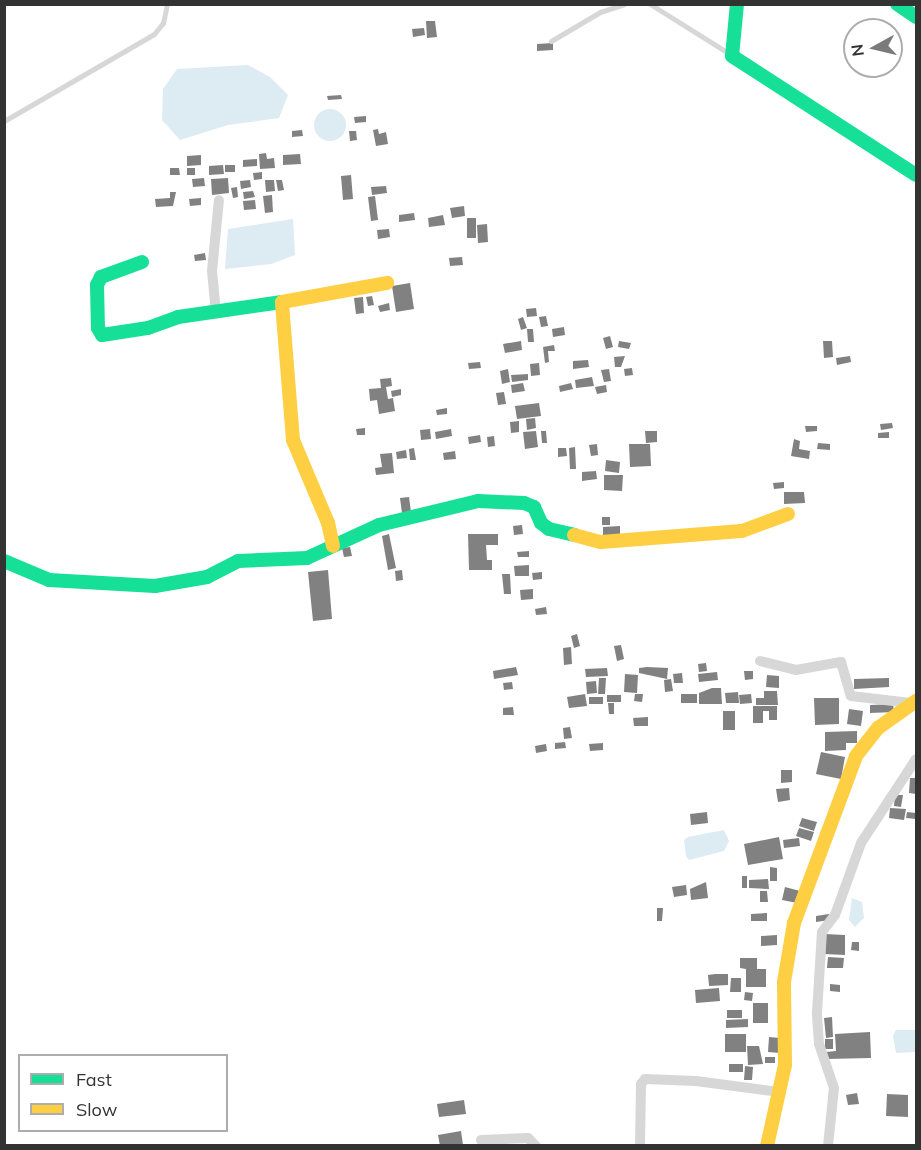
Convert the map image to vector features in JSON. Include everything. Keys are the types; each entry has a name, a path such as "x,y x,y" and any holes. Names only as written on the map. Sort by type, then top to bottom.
{"street":[{"path":"737,4 731,54 916,175"},
{"path":"897,4 915,16"},
{"path":"216,313 212,271 219,200"},
{"path":"142,262 101,277 97,285 98,328 102,335 387,283"},
{"path":"282,302 293,440 328,523 333,546"},
{"path":"4,561 49,580 155,586 207,577 238,561 307,558 379,525 493,500 524,503 534,507 541,524 549,529 601,542 734,532 788,514"},
{"path":"760,660 796,670 841,662 851,696 914,702"},
{"path":"767,1146 780,1092 787,1049 784,982 796,917 856,756 878,728 914,702"},
{"path":"828,1146 834,1088 819,1044 817,1013 822,932 835,915 861,843 916,759"},
{"path":"640,1146 641,1084 645,1079 696,1081 780,1092"},
{"path":"481,1140 520,1142 533,1139 536,1146"}],"lane":[{"path":"4,121 154,34 163,23 167,4"},
{"path":"551,41 600,12 624,4"},
{"path":"650,4 731,54"}],"shaded area":[{"path":"248,65 270,77 288,95 279,118 228,125 180,140 162,120 163,89 177,69"},
{"path":"330,109 342,113 346,125 342,137 330,141 318,137 314,125 318,113"},
{"path":"293,219 295,255 271,264 225,269 228,229"},
{"path":"724,830 729,841 724,851 689,860 686,856 684,840 688,837"},
{"path":"852,898 862,902 864,918 855,927 849,920"},
{"path":"896,1030 916,1030 916,1052 896,1053 893,1036"}],"building":[{"path":"426,21 435,21 437,37 427,38"},
{"path":"424,28 425,35 413,37 412,29"},
{"path":"553,43 553,50 537,51 537,44"},
{"path":"341,95 342,99 328,100 327,96"},
{"path":"366,116 366,122 355,123 354,117"},
{"path":"378,129 379,134 386,132 388,144 376,146 373,130"},
{"path":"302,130 303,136 292,137 292,131"},
{"path":"349,131 356,131 357,140 350,141"},
{"path":"266,153 267,159 274,158 275,168 260,169 259,154"},
{"path":"300,154 301,164 283,165 283,155"},
{"path":"201,155 201,165 187,166 187,156"},
{"path":"257,159 257,166 243,167 243,160"},
{"path":"223,165 224,174 209,175 209,166"},
{"path":"225,165 235,165 235,172 225,172"},
{"path":"170,168 179,168 180,175 170,175"},
{"path":"187,168 195,168 195,175 187,175"},
{"path":"262,172 262,179 254,180 253,173"},
{"path":"351,175 353,199 343,200 341,176"},
{"path":"204,178 205,186 193,187 192,179"},
{"path":"228,178 229,193 212,195 211,179"},
{"path":"250,180 251,187 241,189 240,181"},
{"path":"265,180 274,180 275,191 266,192"},
{"path":"276,180 282,180 284,190 278,191"},
{"path":"386,186 387,193 372,195 371,187"},
{"path":"237,187 238,197 233,198 231,188"},
{"path":"253,191 255,197 244,199 243,192"},
{"path":"170,192 176,192 173,206 156,207 155,199 170,198"},
{"path":"272,195 273,212 265,213 263,196"},
{"path":"375,196 378,220 371,221 368,197"},
{"path":"201,198 201,205 190,206 189,199"},
{"path":"255,200 256,209 244,210 243,201"},
{"path":"464,206 465,216 452,218 450,208"},
{"path":"414,213 415,220 399,222 399,215"},
{"path":"443,215 445,225 429,227 428,218"},
{"path":"467,218 476,218 476,238 467,238"},
{"path":"487,224 488,242 478,243 477,225"},
{"path":"389,229 390,237 378,239 377,230"},
{"path":"205,253 206,260 195,261 194,255"},
{"path":"462,257 463,265 450,266 449,258"},
{"path":"410,283 414,309 396,312 392,286"},
{"path":"372,296 374,305 368,306 366,297"},
{"path":"363,297 364,313 356,314 354,298"},
{"path":"389,303 390,310 380,312 378,306"},
{"path":"536,308 537,316 527,317 526,309"},
{"path":"546,316 548,326 541,327 539,317"},
{"path":"523,317 527,328 521,330 518,319"},
{"path":"564,327 565,335 553,337 552,329"},
{"path":"527,329 533,329 534,342 528,342"},
{"path":"610,336 613,347 606,349 603,338"},
{"path":"521,341 522,350 505,353 503,344"},
{"path":"619,341 631,343 629,349 618,347"},
{"path":"823,341 832,341 833,357 824,358"},
{"path":"554,345 555,351 548,351 549,362 545,363 543,347"},
{"path":"625,356 621,367 615,367 614,357"},
{"path":"850,356 851,362 837,365 836,358"},
{"path":"588,360 589,367 573,369 573,361"},
{"path":"480,362 481,368 469,369 468,363"},
{"path":"539,363 540,375 531,376 530,364"},
{"path":"632,368 633,375 625,376 624,369"},
{"path":"508,369 510,382 502,384 500,371"},
{"path":"609,369 611,381 604,382 601,370"},
{"path":"528,374 528,380 512,382 511,375"},
{"path":"592,377 594,386 576,388 575,380"},
{"path":"391,378 392,386 386,387 388,399 393,398 395,411 379,414 377,400 370,401 369,389 381,388 380,379"},
{"path":"523,383 525,391 512,393 511,385"},
{"path":"571,383 573,389 560,392 559,386"},
{"path":"606,385 607,392 597,394 595,387"},
{"path":"401,389 401,395 392,397 391,391"},
{"path":"504,392 506,404 498,405 496,393"},
{"path":"539,403 541,416 517,419 515,406"},
{"path":"447,408 447,414 437,415 436,410"},
{"path":"535,418 536,428 527,430 526,419"},
{"path":"519,421 519,432 511,433 510,422"},
{"path":"892,423 893,428 881,430 880,424"},
{"path":"805,426 817,426 817,431 806,432"},
{"path":"365,428 365,435 357,435 356,429"},
{"path":"430,429 431,439 421,440 420,430"},
{"path":"451,429 452,436 436,439 435,432"},
{"path":"536,431 538,447 525,449 523,432"},
{"path":"541,431 546,431 547,443 542,443"},
{"path":"645,431 657,431 657,442 646,443"},
{"path":"889,432 889,438 878,438 878,433"},
{"path":"480,435 481,442 469,444 468,437"},
{"path":"494,436 495,446 488,447 487,437"},
{"path":"794,439 800,441 799,449 810,451 809,459 791,456"},
{"path":"818,443 830,444 830,450 817,449"},
{"path":"597,444 598,455 591,456 589,445"},
{"path":"629,444 650,444 651,466 630,467"},
{"path":"575,447 576,469 570,469 569,448"},
{"path":"414,448 416,460 410,460 409,449"},
{"path":"558,448 566,448 567,456 558,457"},
{"path":"406,450 407,458 397,459 396,452"},
{"path":"455,451 456,459 444,460 443,453"},
{"path":"392,453 394,473 376,475 375,468 382,467 380,454"},
{"path":"606,460 620,462 619,473 605,471"},
{"path":"596,471 597,479 582,481 582,472"},
{"path":"604,475 623,475 622,491 604,490"},
{"path":"784,482 784,488 774,489 773,483"},
{"path":"784,492 804,492 805,503 784,504"},
{"path":"409,497 411,512 402,513 400,498"},
{"path":"602,517 610,517 610,525 602,525"},
{"path":"522,525 523,534 514,535 513,526"},
{"path":"620,526 620,539 603,540 603,527"},
{"path":"389,534 396,568 388,570 382,536"},
{"path":"468,534 498,534 498,545 486,545 487,560 492,560 492,570 469,570"},
{"path":"350,547 352,556 344,557 342,548"},
{"path":"529,551 529,557 518,557 517,552"},
{"path":"529,565 529,576 515,576 514,566"},
{"path":"328,570 332,619 313,621 308,572"},
{"path":"402,570 403,580 396,581 395,571"},
{"path":"542,572 542,579 533,580 532,573"},
{"path":"502,574 510,574 511,594 504,594"},
{"path":"533,589 533,599 521,600 520,590"},
{"path":"546,607 547,614 536,615 535,609"},
{"path":"577,634 580,646 574,648 571,636"},
{"path":"621,645 624,659 617,661 614,646"},
{"path":"571,647 572,664 564,665 563,648"},
{"path":"706,663 707,671 699,672 698,664"},
{"path":"516,667 518,675 494,679 493,671"},
{"path":"607,668 608,676 586,677 585,669"},
{"path":"639,668 668,668 667,679 639,673"},
{"path":"744,671 753,671 753,679 745,680"},
{"path":"717,672 718,680 699,682 698,674"},
{"path":"682,673 683,683 674,683 673,674"},
{"path":"625,674 638,675 637,693 624,692"},
{"path":"767,675 779,676 779,688 766,687"},
{"path":"599,678 606,678 605,694 598,694"},
{"path":"889,678 889,687 854,689 854,679"},
{"path":"671,679 673,691 665,692 664,680"},
{"path":"596,681 597,693 587,694 586,682"},
{"path":"512,682 513,689 504,690 503,683"},
{"path":"712,688 721,688 722,704 699,704 699,693"},
{"path":"764,691 777,691 778,705 756,705 756,698 764,698"},
{"path":"738,692 739,703 726,703 725,693"},
{"path":"585,694 587,706 569,708 567,697"},
{"path":"635,694 643,694 642,702 634,701"},
{"path":"681,694 697,694 697,703 681,703"},
{"path":"751,694 752,703 740,704 739,695"},
{"path":"607,695 621,695 621,702 607,702"},
{"path":"589,697 603,697 603,704 589,704"},
{"path":"814,698 839,698 839,724 815,725"},
{"path":"608,703 614,703 614,714 609,714"},
{"path":"893,704 894,712 870,713 870,705"},
{"path":"753,706 777,706 777,720 769,720 769,711 763,711 763,723 753,723"},
{"path":"513,707 514,715 503,715 503,708"},
{"path":"849,709 863,711 861,726 847,724"},
{"path":"723,711 735,711 735,730 723,730"},
{"path":"648,717 648,726 634,726 633,718"},
{"path":"570,727 572,738 564,739 563,728"},
{"path":"857,731 857,743 846,743 846,750 825,751 825,732"},
{"path":"565,742 566,748 555,749 555,743"},
{"path":"603,743 603,750 590,751 589,744"},
{"path":"546,744 547,751 536,753 535,746"},
{"path":"821,752 845,757 841,779 816,774"},
{"path":"781,770 792,770 792,782 781,783"},
{"path":"910,778 916,778 916,794 909,793"},
{"path":"789,788 790,800 778,802 776,789"},
{"path":"895,795 903,795 901,807 894,806"},
{"path":"890,808 906,809 904,820 889,818"},
{"path":"707,812 708,823 691,825 690,814"},
{"path":"907,812 916,813 916,819 906,818"},
{"path":"802,818 817,822 814,831 799,826"},
{"path":"799,828 814,832 811,841 796,836"},
{"path":"779,837 783,859 748,865 744,844"},
{"path":"799,838 800,846 784,848 783,840"},
{"path":"770,867 777,868 777,881 770,881"},
{"path":"742,876 747,876 747,888 742,888"},
{"path":"768,879 769,889 749,888 749,880"},
{"path":"706,882 708,898 691,900 690,889"},
{"path":"686,885 687,895 674,897 672,887"},
{"path":"785,887 800,891 797,903 782,900"},
{"path":"760,891 767,891 768,902 760,902"},
{"path":"657,908 663,908 662,921 657,921"},
{"path":"767,913 767,921 751,921 751,914"},
{"path":"829,914 830,920 816,922 816,916"},
{"path":"825,934 845,935 845,955 824,954"},
{"path":"777,935 777,945 761,946 761,936"},
{"path":"852,942 859,942 859,951 851,950"},
{"path":"828,957 844,958 843,968 827,968"},
{"path":"740,958 757,958 757,969 766,969 766,987 746,987 746,969 740,968"},
{"path":"728,974 728,985 709,986 708,975"},
{"path":"731,978 741,978 741,992 730,992"},
{"path":"830,984 840,985 840,992 830,991"},
{"path":"719,988 720,1001 696,1003 695,990"},
{"path":"745,992 753,993 752,1001 744,1000"},
{"path":"753,1003 768,1003 768,1023 753,1023"},
{"path":"727,1010 742,1010 742,1018 727,1018"},
{"path":"832,1017 833,1037 826,1038 824,1018"},
{"path":"748,1019 748,1027 726,1028 726,1020"},
{"path":"870,1032 871,1058 826,1059 826,1052 836,1051 835,1034"},
{"path":"725,1034 746,1034 746,1052 725,1052"},
{"path":"769,1037 780,1038 780,1053 768,1052"},
{"path":"825,1039 833,1039 833,1049 825,1049"},
{"path":"747,1046 759,1046 763,1064 748,1065"},
{"path":"765,1057 775,1057 775,1063 765,1063"},
{"path":"729,1064 743,1064 743,1072 729,1072"},
{"path":"745,1066 753,1067 752,1080 744,1080"},
{"path":"857,1093 859,1104 848,1105 846,1095"},
{"path":"887,1094 908,1095 908,1117 886,1116"},
{"path":"464,1100 466,1114 439,1117 437,1104"},
{"path":"461,1131 463,1145 440,1146 438,1135"}],"traffic: fast":[{"path":"737,4 732,56 916,175"},
{"path":"897,4 916,17"},
{"path":"142,262 101,277 97,285 98,328 102,335 148,328 178,317 282,302"},
{"path":"4,561 49,580 155,586 207,577 238,561 307,558 379,525 478,501 524,503 534,507 541,523 549,529 574,535"}],"traffic: slow":[{"path":"333,546 328,523 293,440 282,302 387,283"},
{"path":"574,535 601,542 742,531 788,514"},
{"path":"767,1146 785,1065 784,982 794,923 856,756 878,728 916,701"}]}
